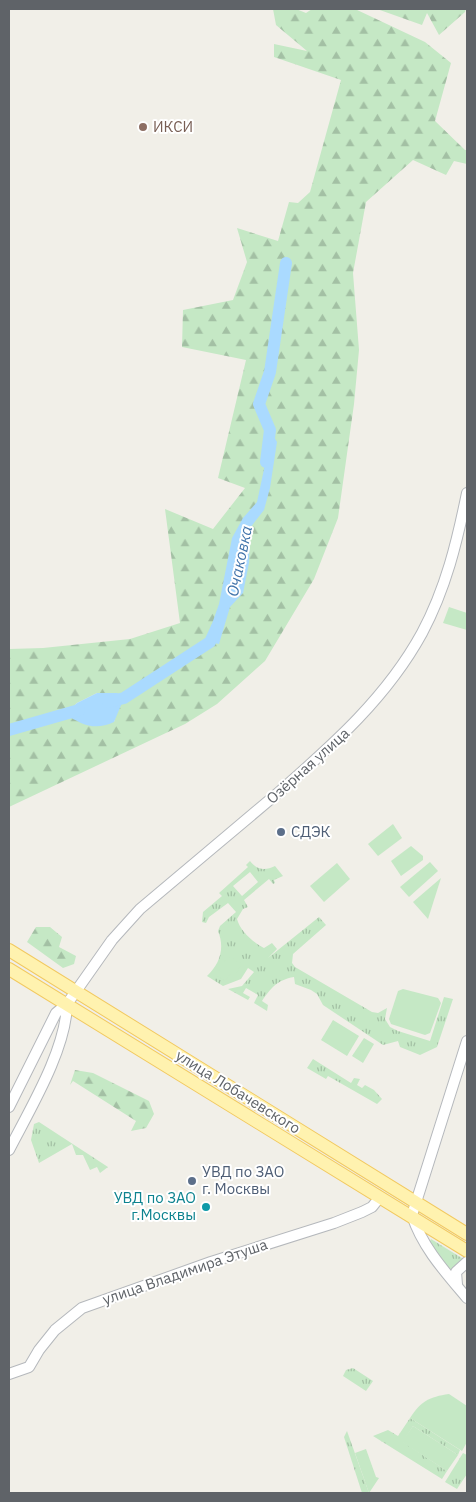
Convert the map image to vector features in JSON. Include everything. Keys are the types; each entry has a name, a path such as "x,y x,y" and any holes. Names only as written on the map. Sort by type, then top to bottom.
{"main road":[{"name":"улица Лобачевского","path":"9,950 76,990 414,1209 467,1251"},
{"name":"улица Лобачевского","path":"9,969 380,1197 414,1209 467,1234"}],"street":[{"name":"Озёрная улица","path":"9,1107 56,1013 67,1004 132,917 334,743 382,693 416,644 440,595 454,556 467,494"},
{"path":"9,1150 43,1084 66,1020 67,1004"},
{"path":"467,1041 414,1209 417,1231 467,1298"},
{"name":"улица Владимира Этуша","path":"9,1374 29,1367 39,1350 56,1330 82,1308 210,1262 334,1223 372,1207 380,1197"},
{"path":"457,1286 456,1272 467,1262"}],"green space":[{"path":"273,9 296,9 306,13 312,9 355,9 425,42 451,63 435,121 467,150 467,164 454,161 446,175 413,160 366,202 353,273 359,350 354,404 338,518 314,579 265,661 217,704 185,724 9,807 9,649 43,648 130,639 180,623 165,509 213,529 245,488 218,478 246,360 182,347 183,310 233,300 247,262 237,228 278,241 289,202 298,203 310,192 341,80 274,57 274,44 307,51 276,25","holes":["97,693 118,708 114,722 65,714 77,703"]},
{"path":"377,9 466,9 439,35 427,13 422,25"},
{"path":"449,607 467,613 467,630 443,623"},
{"path":"393,824 402,838 378,856 368,844"},
{"path":"411,846 423,856 423,860 401,876 391,861"},
{"path":"250,861 261,869 275,866 283,876 274,880 275,883 273,884 269,879 244,900 248,907 243,909 237,919 244,932 256,943 264,948 272,943 277,949 268,958 319,917 326,925 293,954 292,963 295,967 372,1012 378,1013 387,1008 385,1019 390,1027 430,1041 444,997 453,999 437,1047 420,1055 400,1047 398,1041 383,1045 323,1005 317,994 295,984 294,977 279,982 268,992 262,1001 268,1005 267,1011 254,1003 258,995 246,988 243,993 250,997 248,1000 228,989 242,986 254,972 248,968 241,979 223,986 207,976 215,966 220,955 221,944 218,931 220,926 236,912 228,903 209,917 206,923 202,922 203,912 222,896 219,893 248,867 246,865","holes":["250,872 258,882 242,896 233,886"]},
{"path":"430,862 438,871 409,897 400,887"},
{"path":"337,863 350,879 324,902 310,886"},
{"path":"441,878 428,919 413,902"},
{"path":"36,927 50,927 62,937 59,947 76,956 74,964 63,968 27,942"},
{"path":"228,956 242,964 235,975 231,973 225,981 216,975"},
{"path":"403,989 438,998 441,1003 430,1033 425,1035 391,1024 389,1019 398,991"},
{"path":"333,1020 359,1036 347,1056 321,1040"},
{"path":"364,1038 374,1044 363,1063 352,1056"},
{"path":"313,1059 351,1083 354,1078 360,1079 357,1085 362,1088 365,1085 374,1090 382,1099 377,1104 328,1076 326,1079 307,1068"},
{"path":"75,1070 93,1073 149,1101 154,1114 146,1128 131,1131 136,1121 73,1081 70,1085"},
{"path":"39,1122 108,1167 100,1173 97,1167 90,1170 83,1155 76,1155 72,1144 39,1163 31,1140 34,1124"},
{"path":"431,1239 465,1260 452,1274 429,1243"},
{"path":"353,1368 373,1381 366,1391 343,1376 346,1370"},
{"path":"449,1394 467,1406 467,1442 462,1451 410,1418 426,1401"},
{"path":"410,1418 460,1450 458,1455 413,1426 403,1442 447,1471 442,1479 373,1436 388,1430 398,1436"},
{"path":"413,1426 458,1455 447,1471 402,1442"},
{"path":"347,1431 369,1493 362,1493 344,1437"},
{"path":"366,1449 376,1477 379,1478 369,1493 355,1453"},
{"path":"463,1453 467,1455 467,1474 457,1489 445,1482"}],"water":[{"path":"270,430 277,442 270,488 264,510 250,528 249,563 243,593 230,607 219,644 210,642 208,635 219,604 232,538 243,518 257,502 269,446"},
{"path":"97,693 117,693 124,698 114,722 101,726 89,726 65,714 77,703"}],"waterway":[{"name":"Очаковка","path":"266,462 270,430 259,404 270,372 286,263"},
{"name":"Очаковка","path":"108,702 124,698 210,642 217,627"},
{"name":"Очаковка","path":"9,730 79,710"}],"place":[{"name":"ИКСИ","path":"143,127"},
{"name":"СДЭК","path":"281,832"},
{"name":"УВД по ЗАО г. Москвы","path":"192,1181"},
{"name":"УВД по ЗАО г.Москвы","path":"206,1207"}]}
